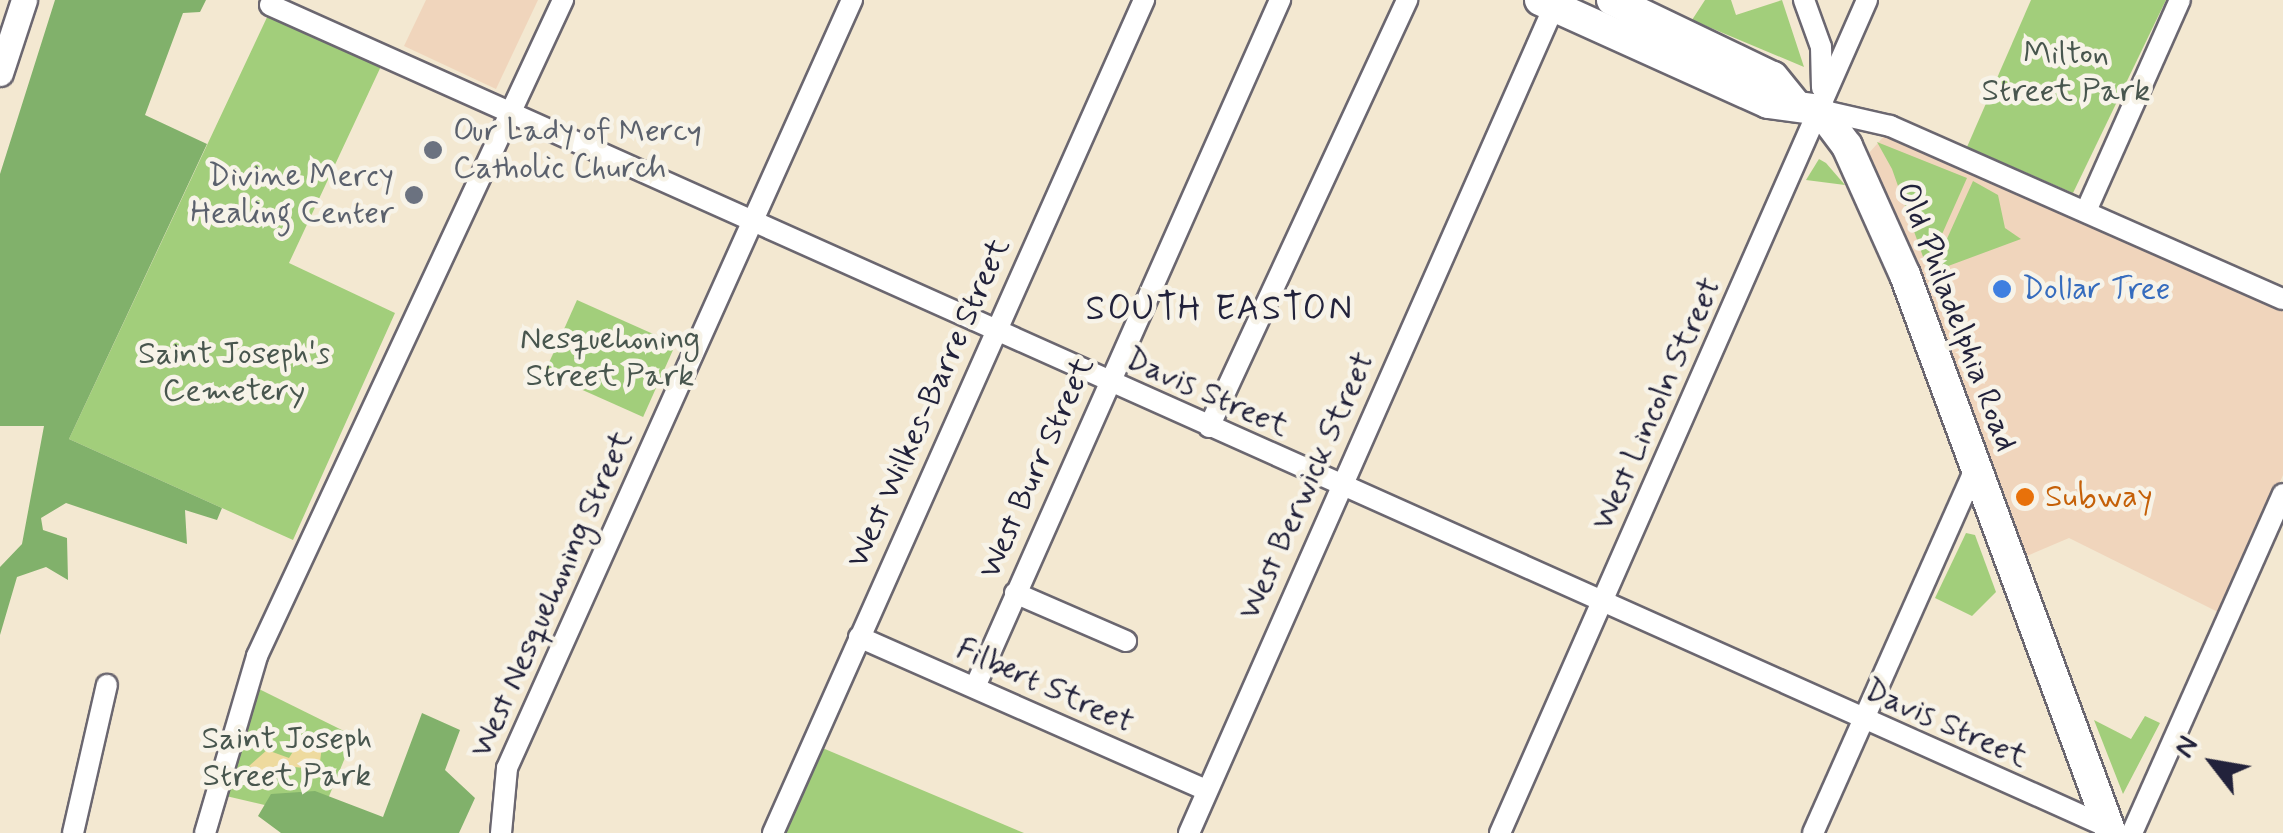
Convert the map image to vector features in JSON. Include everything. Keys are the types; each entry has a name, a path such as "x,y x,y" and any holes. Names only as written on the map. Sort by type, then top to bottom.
{"main road":[{"name":"Old Philadelphia Road","path":"1612,0 1773,78 1808,107 1875,200 2118,832"},
{"path":"1550,2 1768,104 1808,107"}],"street":[{"path":"0,73 24,0"},
{"path":"206,833 257,656 563,0"},
{"name":"West Nesquehoning Street","path":"501,833 507,768 750,218 852,0"},
{"name":"West Wilkes-Barre Street","path":"773,833 993,328 1144,0"},
{"name":"West Burr Street","path":"975,688 1280,0"},
{"path":"1210,427 1406,0"},
{"path":"1804,0 1821,47 1808,107 1890,126 2283,298"},
{"name":"West Lincoln Street","path":"1500,833 1601,604 1808,107 1867,0"},
{"path":"2086,211 2180,0"},
{"name":"West Berwick Street","path":"1189,833 1550,2"},
{"name":"Davis Street","path":"270,4 298,7 512,110 1108,381 2118,832"},
{"path":"1814,833 1976,467"},
{"path":"2118,832 2283,494"},
{"path":"1015,593 1126,641"},
{"name":"Filbert Street","path":"859,637 1206,790"},
{"path":"73,833 107,684"}],"shaded area":[{"path":"426,0 538,0 496,89 404,46"},
{"path":"1885,135 2283,305 2283,475 2222,614 2069,538 2022,558 1869,153"}],"green space":[{"path":"55,0 206,0 200,12 183,13 145,115 207,144 69,439 222,508 217,520 185,510 187,544 66,503 41,518 43,530 67,538 68,580 46,567 17,577 0,635 0,567 22,544 44,426 0,426 0,174"},
{"path":"1705,0 1731,0 1736,15 1782,0 1804,67 1692,20"},
{"name":"Milton Street Park","path":"2031,0 2166,0 2073,193 1967,147"},
{"name":"Saint Joseph's Cemetery","path":"269,13 383,62 289,263 395,313 293,540 69,439"},
{"path":"1877,142 1967,178 1927,268 1892,169"},
{"path":"1819,159 1826,163 1845,185 1806,180"},
{"path":"1973,181 1998,195 2005,228 2021,239 1932,272"},
{"name":"Nesquehoning Street Park","path":"577,300 676,344 643,417 544,373"},
{"path":"1966,533 1975,535 1996,592 1972,616 1935,598"},
{"name":"Saint Joseph Street Park","path":"259,689 354,736 320,818 226,796"},
{"path":"422,713 460,730 445,770 475,798 459,833 281,833 258,816 271,794 315,791 383,817"},
{"path":"2145,716 2160,723 2123,794 2094,720 2131,739"},
{"path":"813,744 1024,833 773,833"}],"sand":[{"path":"300,740 322,746 319,770 287,766 267,776 249,766 267,750 289,758"}],"place":[{"name":"Our Lady of Mercy Catholic Church","path":"433,150"},
{"name":"Divine Mercy Healing Center","path":"414,195"},
{"name":"Dollar Tree","path":"2002,289"},
{"name":"Subway","path":"2025,497"}],"district":[{"name":"SOUTH EASTON","path":"1220,309"}]}
